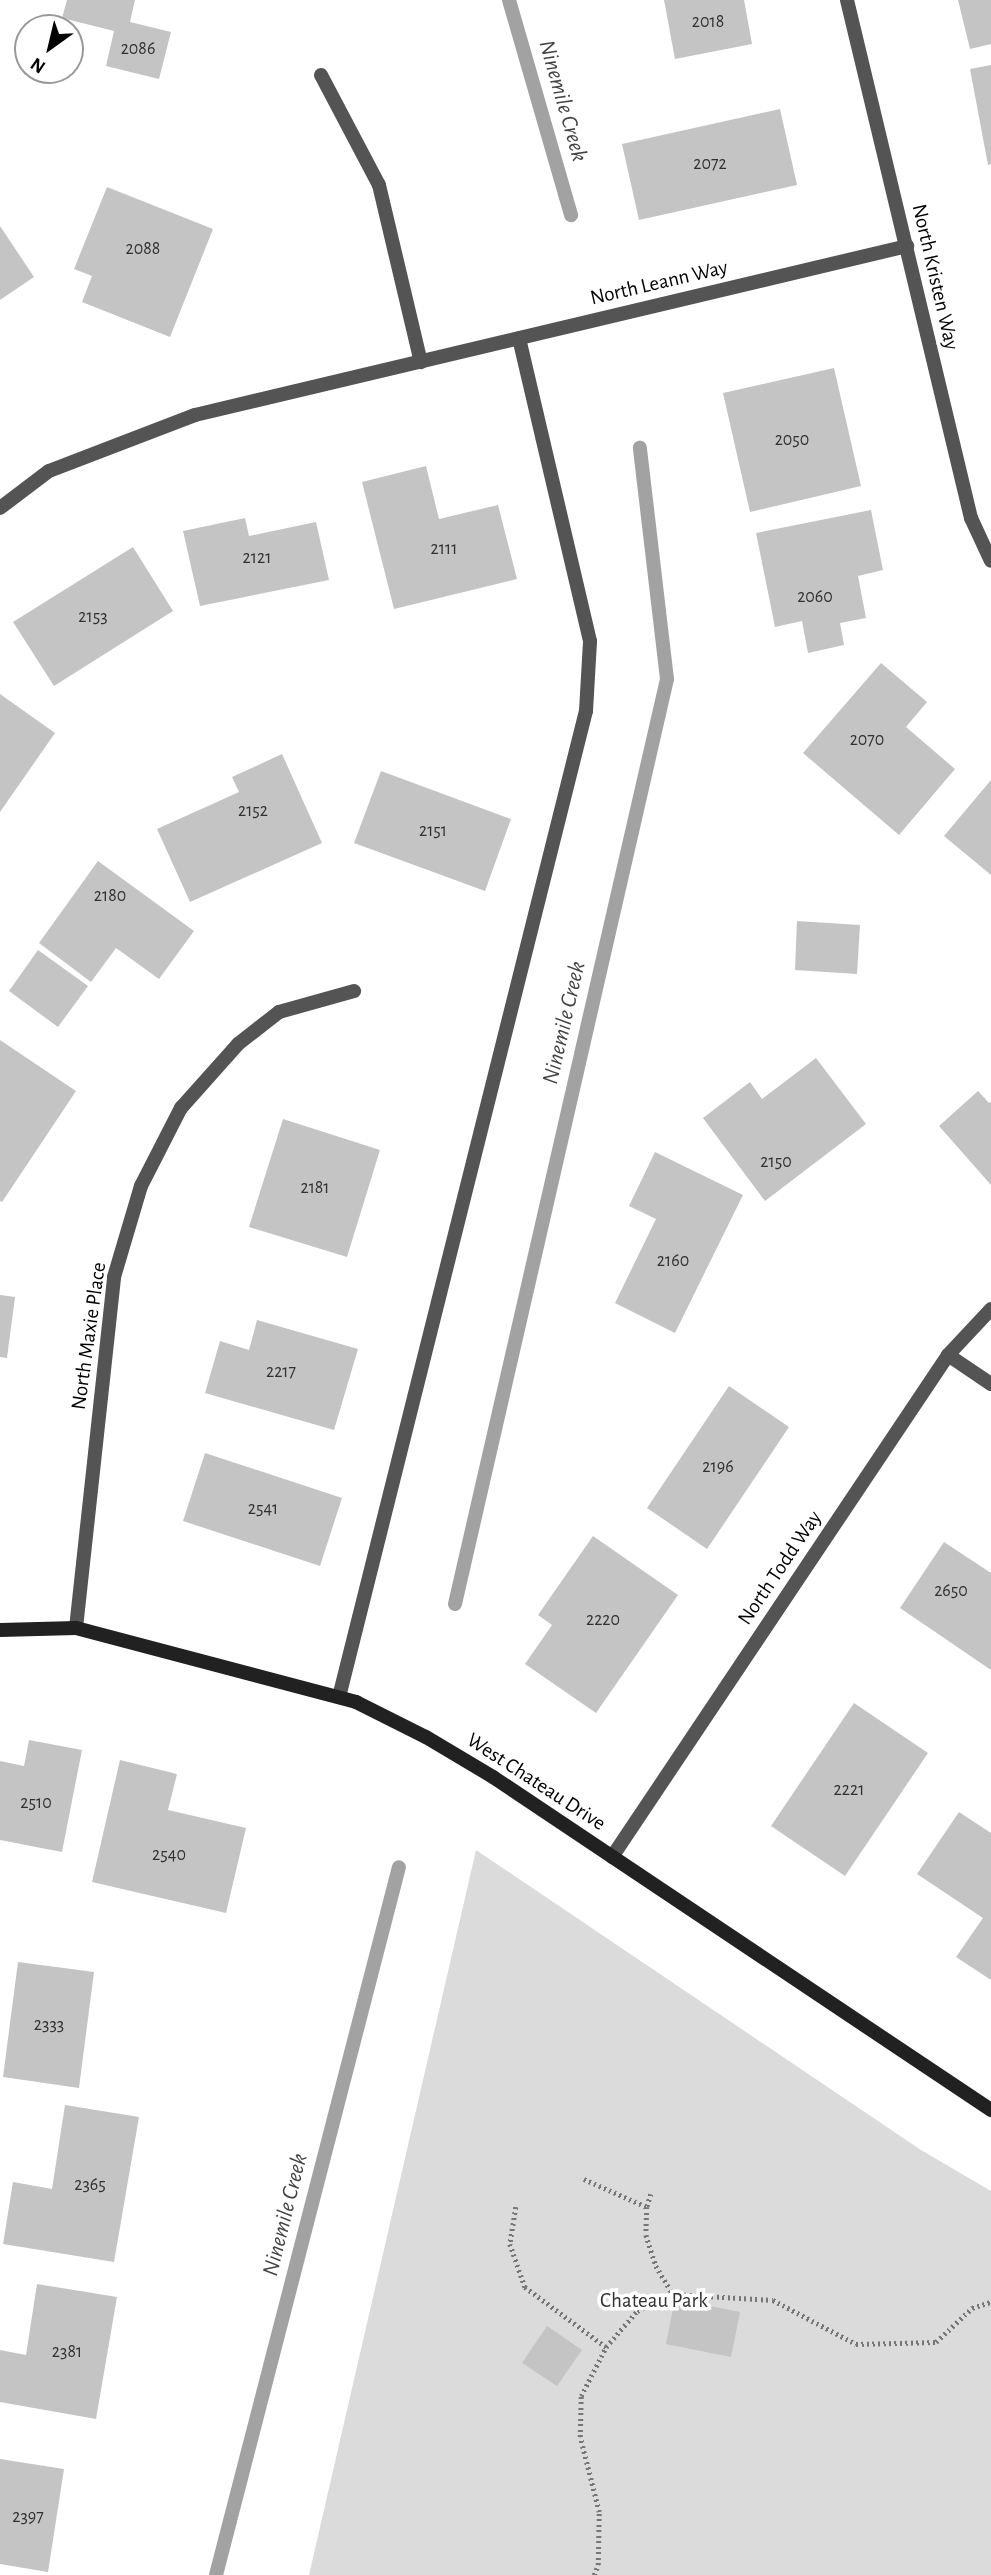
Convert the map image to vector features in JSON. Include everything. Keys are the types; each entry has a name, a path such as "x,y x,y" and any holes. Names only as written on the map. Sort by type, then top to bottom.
{"street":[{"name":"North Kristen Way","path":"847,0 971,518 991,561"},
{"path":"321,75 379,185 421,362"},
{"name":"North Leann Way","path":"0,508 49,471 195,415 907,246"},
{"path":"339,1697 586,711 590,641 519,338"},
{"name":"North Maxie Place","path":"76,1628 114,1277 141,1186 181,1108 238,1044 279,1012 355,991"},
{"name":"North Todd Way","path":"612,1857 948,1355 991,1309"},
{"path":"948,1355 991,1384"},
{"name":"West Chateau Drive","path":"0,1630 76,1628 356,1702 426,1737 493,1777 991,2110"}],"path":[{"path":"584,2179 647,2207"},
{"path":"652,2194 647,2207 646,2235 656,2266 673,2294"},
{"path":"516,2207 510,2244 525,2287 606,2347"},
{"path":"594,2575 598,2565 599,2512 580,2437 581,2396 606,2347 637,2311 673,2294 773,2300 856,2344 936,2342 972,2308 991,2302"}],"green space":[{"name":"Chateau Park","path":"476,1850 921,2150 991,2191 991,2575 309,2575"}],"building":[{"path":"67,0 135,0 130,22 171,32 159,79 106,66 114,31 84,24 84,14 63,14"},
{"path":"664,0 744,0 752,44 675,59"},
{"path":"958,0 991,0 991,44 970,49"},
{"path":"991,65 991,164 988,165 970,69"},
{"path":"780,109 797,185 639,220 622,144"},
{"path":"107,187 213,229 170,337 82,302 92,276 74,269"},
{"path":"0,226 34,277 0,300"},
{"path":"834,368 861,486 750,512 723,393"},
{"path":"426,466 439,519 498,505 517,579 394,609 362,482"},
{"path":"871,510 883,570 858,576 866,618 840,623 844,645 808,653 802,621 775,627 756,533"},
{"path":"245,518 249,536 316,522 329,580 200,606 183,531"},
{"path":"133,547 173,611 54,686 13,622"},
{"path":"881,663 927,702 906,727 955,769 899,835 803,753"},
{"path":"0,694 55,733 0,812"},
{"path":"282,754 322,843 190,902 157,829 239,792 232,777"},
{"path":"381,771 511,819 485,891 354,843"},
{"path":"991,780 991,875 944,836"},
{"path":"98,861 194,931 159,979 116,948 91,982 39,943"},
{"path":"797,921 860,925 857,974 795,970"},
{"path":"38,950 88,986 58,1027 9,991"},
{"path":"0,1040 76,1091 2,1202 0,1201"},
{"path":"816,1058 866,1124 765,1201 703,1118 750,1082 762,1099"},
{"path":"978,1091 991,1102 991,1185 939,1126"},
{"path":"283,1119 380,1150 347,1257 249,1227"},
{"path":"655,1152 743,1195 675,1333 615,1303 656,1219 629,1206"},
{"path":"0,1295 15,1297 7,1358 0,1357"},
{"path":"257,1320 358,1349 334,1430 205,1393 220,1341 249,1350"},
{"path":"729,1386 789,1427 707,1549 647,1508"},
{"path":"205,1453 342,1498 320,1566 183,1521"},
{"path":"593,1536 678,1595 596,1713 525,1664 552,1625 538,1615"},
{"path":"944,1542 991,1573 991,1670 900,1608"},
{"path":"854,1703 928,1753 845,1876 771,1826"},
{"path":"29,1740 82,1750 62,1852 0,1840 0,1761 24,1766"},
{"path":"120,1760 177,1774 168,1810 246,1828 226,1913 92,1882"},
{"path":"959,1812 991,1833 991,1980 956,1957 983,1918 917,1874"},
{"path":"18,1962 94,1972 79,2088 3,2077"},
{"path":"65,2105 139,2117 114,2262 3,2244 13,2182 52,2189"},
{"path":"37,2284 117,2297 96,2419 0,2402 0,2350 26,2355"},
{"path":"675,2299 740,2312 731,2357 666,2344"},
{"path":"547,2326 582,2350 557,2386 522,2363"},
{"path":"0,2459 64,2469 48,2572 0,2564"}],"waterway":[{"name":"Ninemile Creek","path":"509,0 571,215"},
{"name":"Ninemile Creek","path":"455,1604 667,679 640,448"},
{"name":"Ninemile Creek","path":"216,2575 399,1867"}]}
